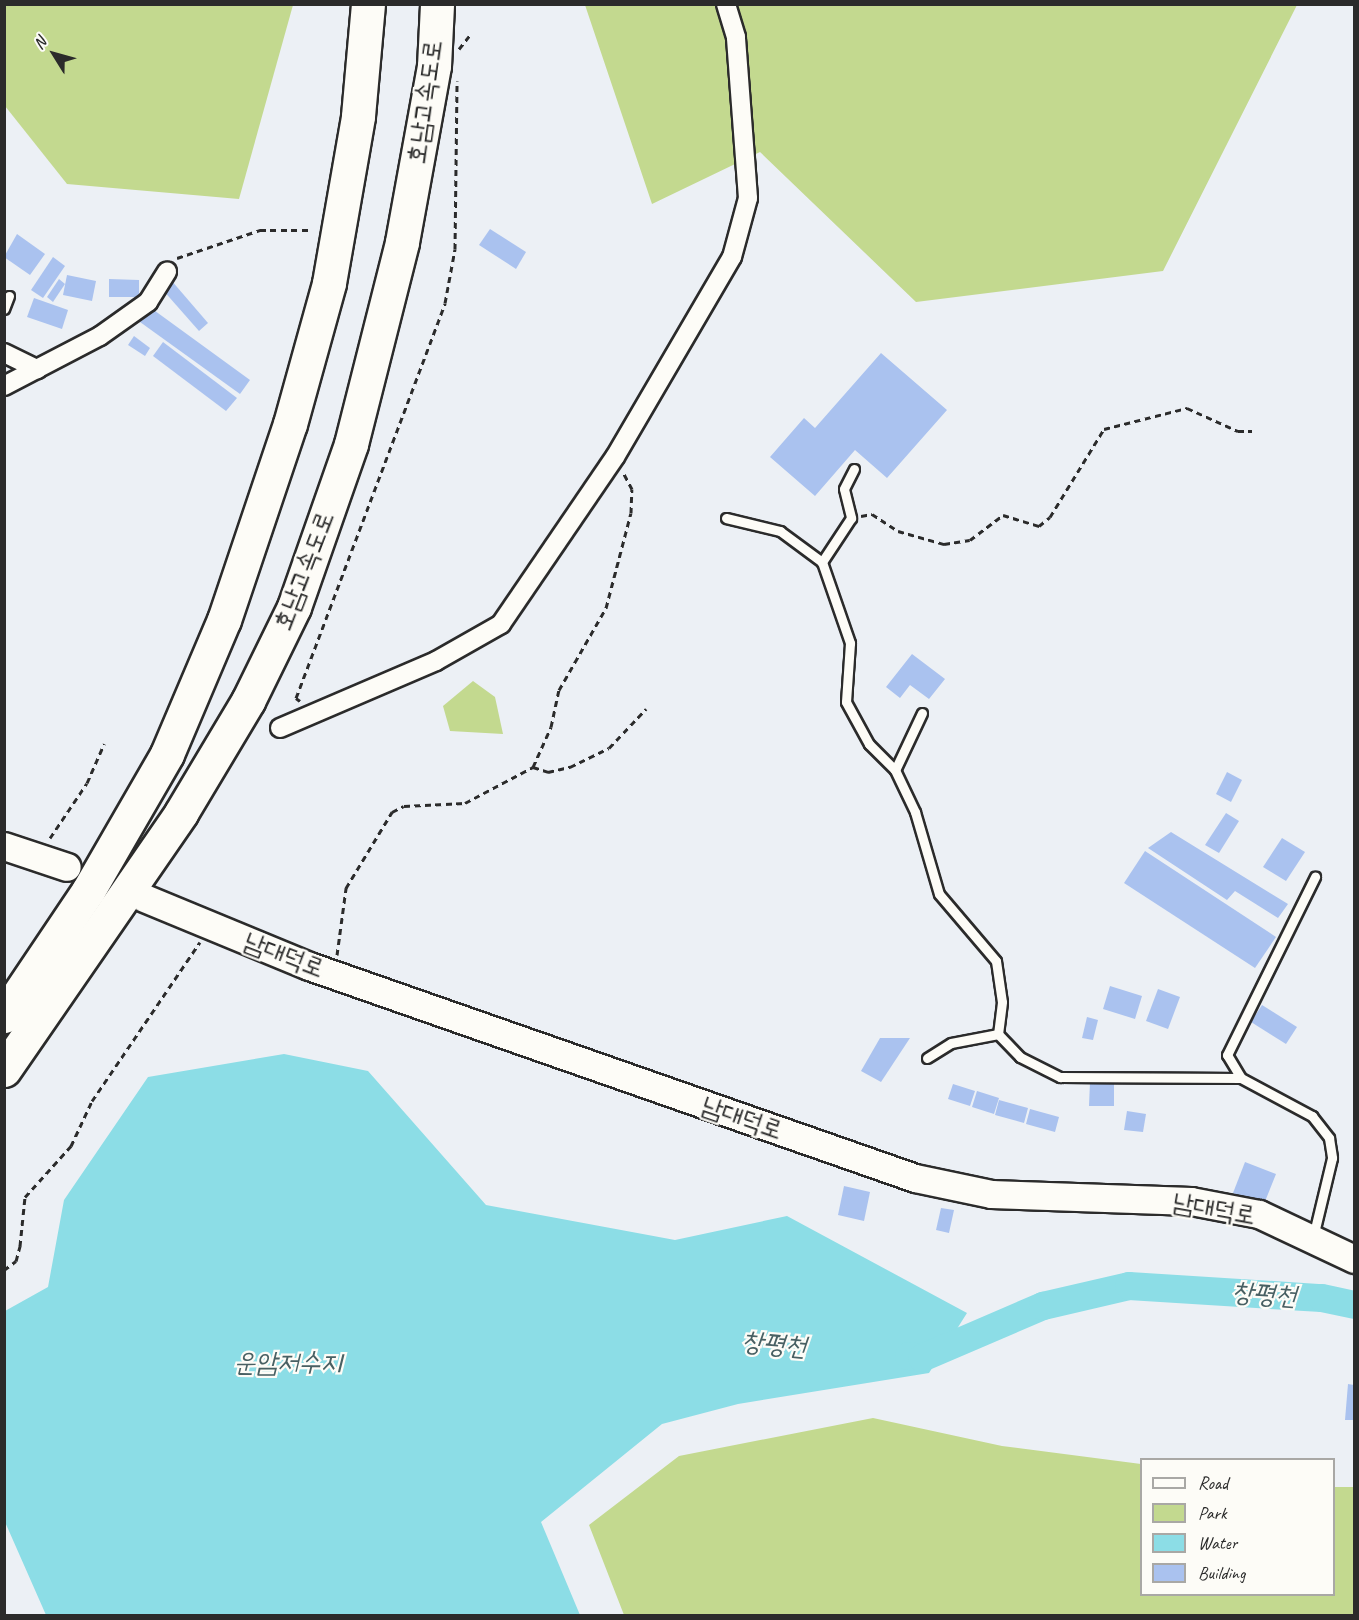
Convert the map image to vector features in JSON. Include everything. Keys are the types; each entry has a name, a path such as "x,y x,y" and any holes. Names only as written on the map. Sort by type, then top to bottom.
{"highway":[{"path":"4,1016 88,891 166,754 224,620 287,434 329,283 358,116 368,4"},
{"name":"호남고속도로","path":"4,1070 181,813 248,701 294,607 351,444 402,242 434,66 437,4"}],"main road":[{"path":"4,846 68,867"},
{"name":"남대덕로","path":"144,898 333,974 915,1178 990,1194 1191,1201 1259,1214 1354,1259"}],"street":[{"path":"280,728 436,661 501,624 615,457 732,257 748,198 736,37 726,4"},
{"path":"4,386 100,336 147,302 167,272"},
{"path":"4,353 37,369"}],"lane":[{"path":"4,309 9,296"},
{"path":"822,562 851,518 844,489 854,469"},
{"path":"726,518 780,531 822,562 850,643 846,702 869,744 896,770 915,812 939,894 996,962 1002,1002 998,1034"},
{"path":"896,770 922,713"},
{"path":"1241,1078 1227,1055 1315,877"},
{"path":"927,1058 951,1043 998,1034"},
{"path":"998,1034 1020,1057 1060,1077 1241,1078 1312,1116 1329,1138 1332,1158 1313,1239"}],"path":[{"path":"457,51 470,35"},
{"path":"317,712 296,698 445,303 454,249 457,75"},
{"path":"167,272 173,260 215,242 260,230 311,230"},
{"path":"851,518 872,514 898,531 944,544 970,540 1003,514 1039,526 1050,517 1104,429 1187,408 1238,431 1252,431"},
{"path":"333,974 346,888 392,812 404,806 465,803 532,767 551,727 559,690 606,608 631,513 632,489 615,457"},
{"path":"532,767 548,772 570,767 609,748 646,709"},
{"path":"30,854 58,832 104,744"},
{"path":"4,1270 16,1261 20,1246 25,1197 71,1146 92,1101 212,926"}],"green space":[{"path":"5,4 293,5 239,199 67,184 5,106"},
{"path":"585,5 1297,5 1163,271 916,302 760,152 652,204"},
{"path":"473,681 495,697 503,734 450,731 443,706"},
{"path":"873,1418 1002,1446 1140,1464 1140,1596 1335,1596 1335,1487 1354,1487 1354,1615 624,1615 589,1525 679,1456"}],"water":[{"name":"운암저수지","path":"284,1054 368,1071 486,1205 675,1240 787,1216 967,1313 929,1373 738,1404 662,1424 541,1522 580,1615 46,1615 5,1522 5,1311 48,1287 64,1200 148,1077"}],"building":[{"path":"490,229 526,252 516,269 479,245"},
{"path":"17,234 45,254 30,275 4,257"},
{"path":"53,257 65,266 43,298 31,290"},
{"path":"67,275 96,281 92,301 63,295"},
{"path":"59,279 65,284 53,302 47,297"},
{"path":"109,279 139,280 139,297 109,297"},
{"path":"171,280 208,323 199,331 162,289"},
{"path":"34,298 68,310 62,329 27,317"},
{"path":"151,308 250,380 240,394 140,322"},
{"path":"134,336 150,348 145,356 128,345"},
{"path":"163,342 237,398 226,411 153,356"},
{"path":"881,353 947,410 887,478 855,450 815,496 770,457 804,418 815,428"},
{"path":"912,654 945,679 929,699 910,685 900,698 886,687"},
{"path":"1227,772 1242,780 1231,802 1216,794"},
{"path":"1226,813 1239,821 1219,853 1205,845"},
{"path":"1171,832 1288,904 1278,918 1235,891 1227,900 1148,848"},
{"path":"1282,838 1305,852 1286,881 1263,867"},
{"path":"1145,851 1276,937 1255,968 1124,883"},
{"path":"1110,986 1142,996 1135,1019 1103,1009"},
{"path":"1158,989 1180,997 1168,1029 1146,1021"},
{"path":"1262,1005 1297,1027 1286,1044 1251,1022"},
{"path":"1087,1017 1098,1020 1093,1040 1082,1038"},
{"path":"880,1038 910,1038 881,1082 861,1071"},
{"path":"1090,1082 1114,1082 1114,1106 1089,1106"},
{"path":"953,1084 975,1091 970,1106 948,1099"},
{"path":"977,1091 999,1098 994,1114 972,1107"},
{"path":"999,1100 1028,1108 1024,1123 995,1115"},
{"path":"1030,1109 1059,1117 1055,1132 1026,1124"},
{"path":"1127,1111 1146,1114 1143,1132 1124,1130"},
{"path":"1245,1162 1276,1174 1264,1204 1233,1193"},
{"path":"844,1186 870,1192 864,1221 838,1215"},
{"path":"941,1208 954,1210 949,1233 936,1230"},
{"path":"1348,1384 1354,1385 1354,1420 1345,1420"}],"waterway":[{"name":"창평천","path":"909,1356 922,1358 1043,1306 1129,1286 1322,1298 1354,1305"}]}
